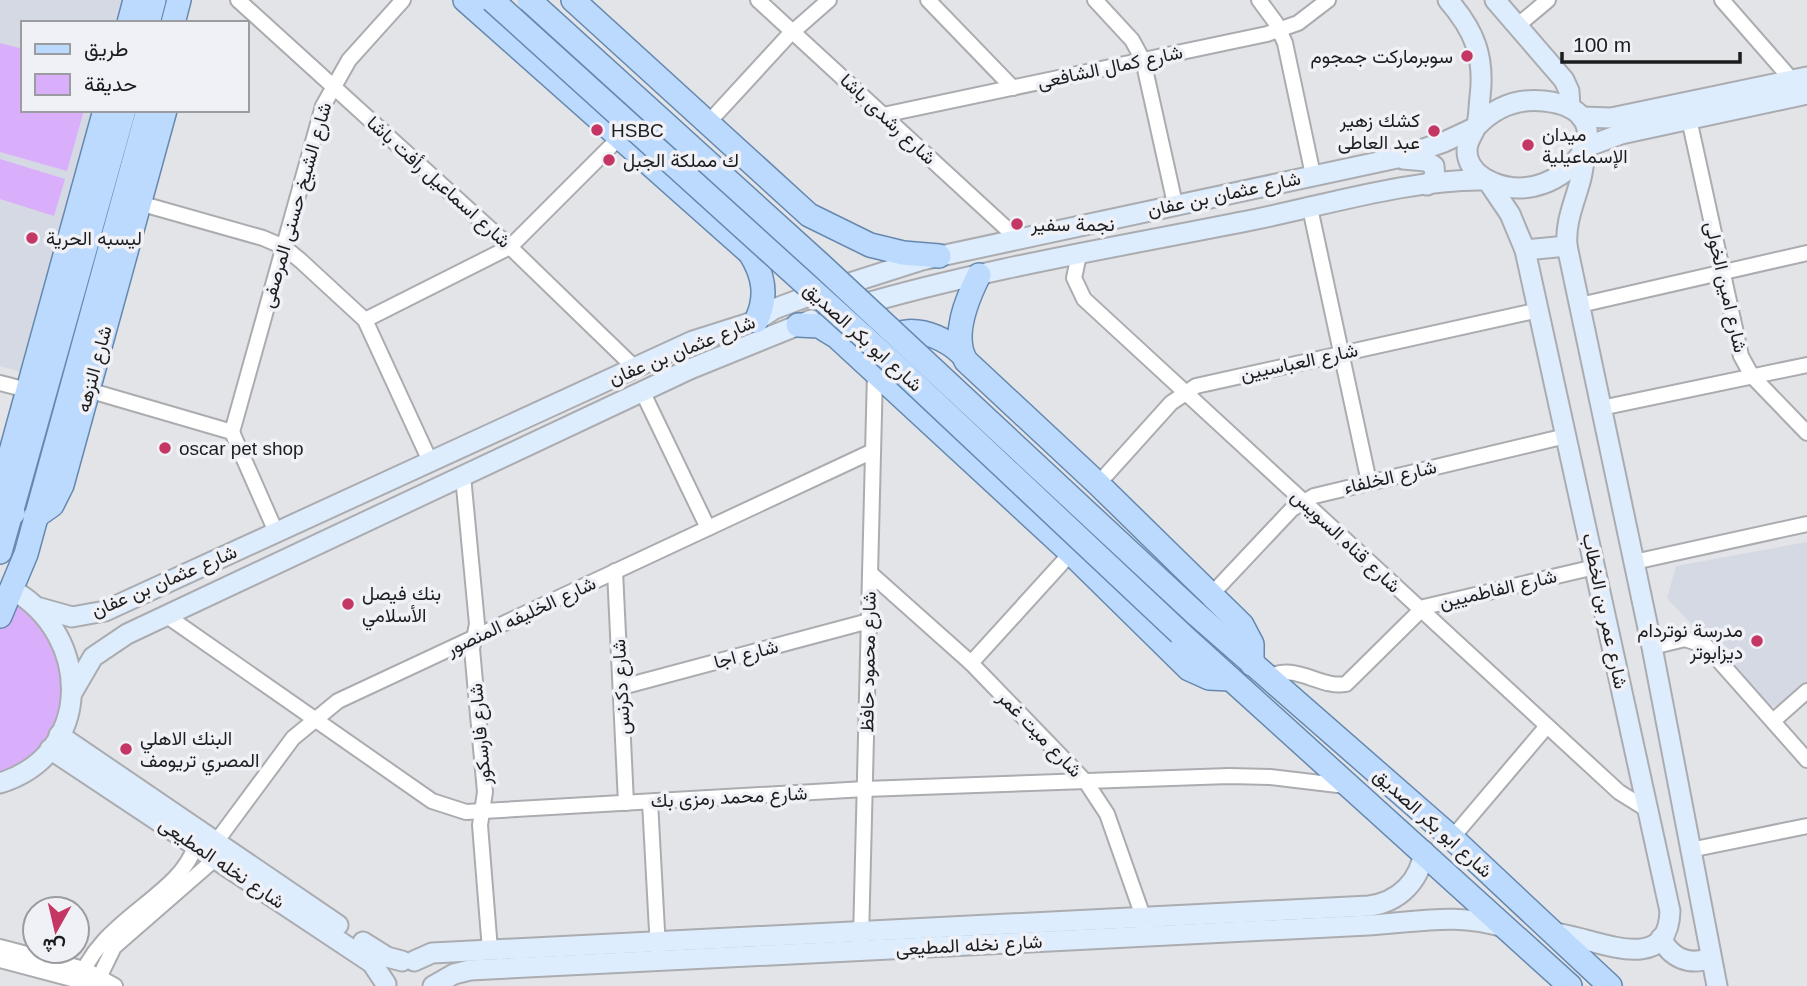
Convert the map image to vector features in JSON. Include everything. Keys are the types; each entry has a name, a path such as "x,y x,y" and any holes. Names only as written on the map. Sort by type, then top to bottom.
{"main road":[{"path":"130,21 135,0"},
{"path":"149,21 154,0"},
{"path":"174,21 179,0"},
{"path":"190,21 195,0"},
{"path":"465,0 750,253 774,261 794,254 807,236 809,215"},
{"name":"شارع ابو بكر الصديق","path":"492,0 895,365 1230,679 1424,851 1570,986"},
{"name":"شارع ابو بكر الصديق","path":"529,0 1202,605"},
{"path":"575,0 809,215 870,245 904,253 939,256"},
{"path":"103,112 2,486 3,496 24,515 147,112"},
{"name":"شارع النزهه","path":"0,616 13,590 24,515 26,463 123,112"},
{"name":"شارع النزهه","path":"0,552 24,515 52,505 58,496 164,112"},
{"path":"750,253 763,283 764,299 757,321"},
{"path":"961,353 965,308 979,275"},
{"name":"شارع ابو بكر الصديق","path":"798,325 812,324 831,332 1071,553 1194,672 1209,678 1230,679"},
{"name":"شارع ابو بكر الصديق","path":"875,373 877,359 887,342 909,331 935,335 961,353 969,365 1098,484 1260,671 1452,838 1610,986"}],"street":[{"name":"شارع اسماعيل رأفت باشا","path":"238,0 510,247 635,368"},
{"name":"شارع الشيخ حسنى المرصفى","path":"232,432 323,106 332,85 349,61 403,0"},
{"name":"شارع رشدى باشا","path":"758,0 1018,239"},
{"path":"708,123 792,32 829,0"},
{"path":"928,0 1013,88"},
{"path":"1095,0 1132,40 1143,60 1175,204"},
{"path":"1259,0 1280,30 1312,175"},
{"name":"شارع كمال الشافعى","path":"883,115 1280,30 1303,19 1328,0"},
{"path":"1448,0 1470,29 1481,56 1482,74 1475,127 1466,147 1469,161 1487,180 1512,187 1542,184 1563,174 1585,150 1621,134 1803,89"},
{"path":"1495,0 1564,80 1576,113 1588,131 1585,150"},
{"path":"1517,26 1548,0"},
{"path":"1722,0 1803,89"},
{"path":"1475,127 1493,112 1521,101 1549,101 1576,113 1611,118 1803,89"},
{"name":"شارع امين الخولى","path":"1689,119 1741,356 1752,376 1807,433"},
{"name":"شارع عثمان بن عفان","path":"40,608 72,617 105,611 693,341 757,321 774,309 798,299 939,256 1389,159 1429,148 1475,127"},
{"path":"365,320 510,247 620,138"},
{"name":"شارع عمر بن الخطاب","path":"1585,150 1582,178 1568,220 1567,246 1652,647 1717,986"},
{"path":"1389,159 1423,160 1432,164 1435,174 1427,185"},
{"name":"شارع عثمان بن عفان","path":"72,693 93,657 109,644 642,391 798,325 895,295 979,275 1427,185 1487,180"},
{"name":"شارع عمر بن الخطاب","path":"1487,180 1510,214 1525,250 1539,310 1670,911 1667,928 1661,938"},
{"path":"139,204 284,247 365,320 430,461"},
{"path":"1310,208 1369,482"},
{"path":"1525,250 1567,246"},
{"path":"1580,305 1807,253"},
{"name":"شارع قناه السويس","path":"1079,255 1074,273 1081,295 1626,798 1648,810"},
{"name":"شارع العباسيين","path":"1098,484 1184,392 1208,382 1539,310"},
{"path":"1601,408 1807,365"},
{"name":"شارع محمود حافظ","path":"862,941 875,373"},
{"path":"0,383 27,390"},
{"path":"88,390 232,432 276,532"},
{"path":"642,391 708,528"},
{"name":"شارع الخلفاء","path":"1202,605 1303,501 1320,494 1566,436"},
{"name":"شارع الخليفه المنصور","path":"95,982 114,947 216,850 293,738 312,719 338,701 873,451"},
{"name":"شارع فارسكور","path":"463,476 477,624 473,655 485,792 480,825 490,950"},
{"path":"1634,562 1807,524"},
{"path":"971,663 1071,553"},
{"name":"شارع الفاطميين","path":"1260,671 1293,673 1334,684 1346,684 1420,609 1595,567"},
{"name":"شارع دكرنس","path":"615,571 626,803"},
{"name":"شارع ميت غمر","path":"870,573 971,663 1086,782 1107,814 1146,927"},
{"path":"0,783 21,773 54,742 72,693 72,669 66,646 55,625 40,608 13,590"},
{"path":"105,611 104,621 112,628 146,617 162,618"},
{"name":"شارع محمد رمزى بك","path":"162,618 432,801 448,808 482,812 865,789 1230,776 1284,778 1351,787"},
{"name":"شارع اجا","path":"622,687 869,621"},
{"path":"1652,647 1685,639 1706,646 1807,760"},
{"path":"1773,721 1807,691"},
{"path":"1452,838 1547,726"},
{"name":"شارع نخله المطيعى","path":"54,742 195,846 216,850"},
{"name":"شارع نخله المطيعى","path":"54,742 376,958 408,961 432,953 490,950 659,951"},
{"path":"650,802 659,951"},
{"path":"1690,850 1807,827"},
{"path":"80,978 104,939 187,866 195,846"},
{"name":"شارع نخله المطيعى","path":"1146,927 1375,905 1394,898 1409,886 1419,870 1424,851"},
{"name":"شارع نخله المطيعى","path":"431,986 454,974 470,970 659,951 1146,927 1369,925 1433,918 1464,919 1508,928"},
{"path":"1553,933 1635,951 1651,946 1661,938 1670,951 1683,960 1698,962 1711,958"},
{"path":"0,947 80,978"},
{"name":"شارع نخله المطيعى","path":"376,958 387,985"},
{"path":"0,960 115,986"},
{"path":"387,985 392,967 408,961 428,973 431,986"}],"shaded area":[{"name":"ليسبه الحرية","path":"0,0 126,0 121,21 21,21 21,112 96,112 28,374 0,366"},
{"name":"مدرسة نوتردام ديزابوتر","path":"1807,542 1807,684 1780,706 1767,706 1667,598 1676,566"}],"green space":[{"path":"0,43 21,48 21,112 83,112 67,171 0,152"},
{"path":"0,159 65,179 54,216 0,199"},
{"path":"0,593 21,605 38,621 60,660 64,682 62,704 54,726 40,747 26,759 0,774"}],"place":[{"name":"سوبرماركت جمجوم","path":"1467,56"},
{"name":"HSBC","path":"597,130"},
{"name":"كشك زهير عبد العاطى","path":"1434,131"},
{"name":"ميدان الإسماعيلية","path":"1528,145"},
{"name":"ك مملكة الجبل","path":"609,160"},
{"name":"نجمة سفير","path":"1017,224"},
{"name":"ليسبه الحرية","path":"32,238"},
{"name":"oscar pet shop","path":"165,448"},
{"name":"بنك فيصل الأسلامي","path":"348,604"},
{"name":"مدرسة نوتردام ديزابوتر","path":"1757,641"},
{"name":"البنك الاهلي المصري تريومف","path":"126,749"}]}
